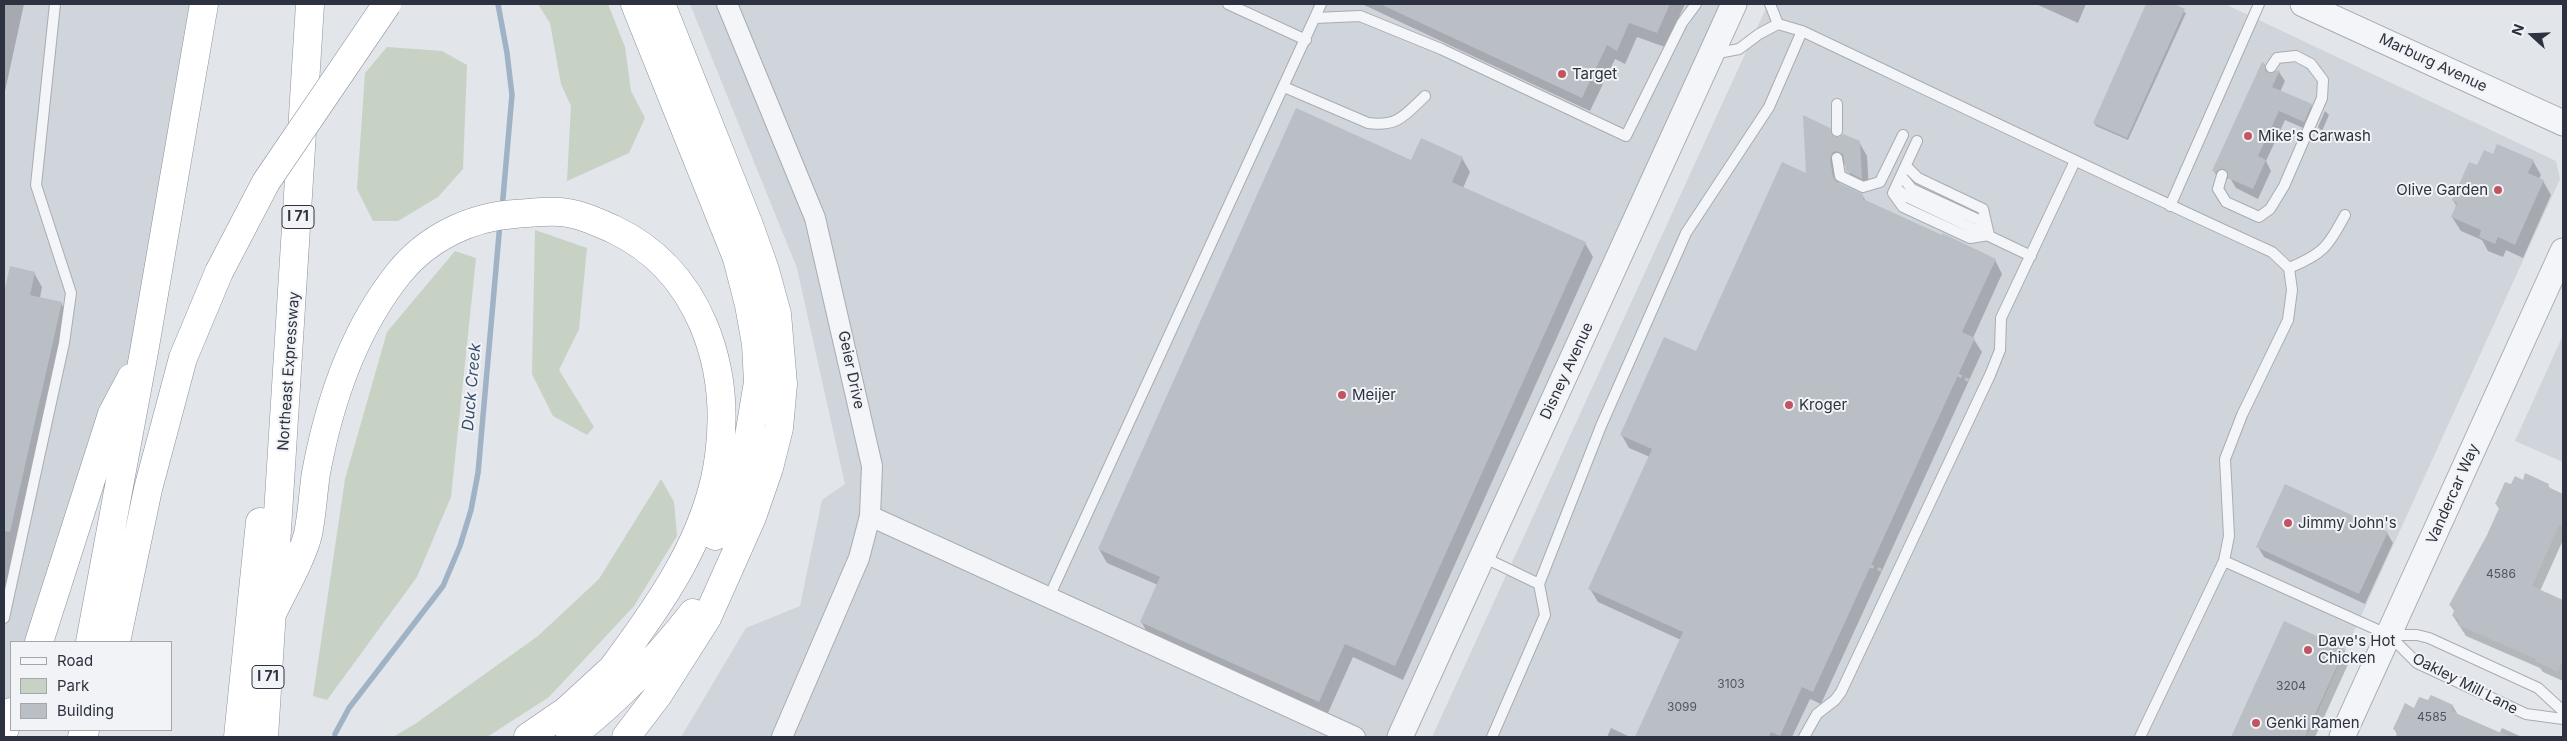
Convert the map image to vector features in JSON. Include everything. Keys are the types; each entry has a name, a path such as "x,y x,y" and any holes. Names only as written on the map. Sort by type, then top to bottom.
{"highway":[{"path":"90,641 144,352 204,4"},
{"name":"Northeast Expressway","path":"264,737 285,430 310,4"},
{"path":"116,641 148,489 184,358 219,272 266,182 387,4"},
{"path":"528,737 566,711 612,669 655,628 681,594 718,531 746,454 758,382 752,325 737,258 635,4"},
{"path":"626,737 658,695 707,618 752,517 769,468 780,419 783,384 782,351 777,314 755,243 661,4"},
{"path":"271,616 307,536 317,471 338,390 358,337 384,292 415,254 460,226 478,220 530,213 562,212 596,222 628,236 659,258 685,288 706,325 716,358 723,408 719,458 710,498 697,533 660,604 612,669"},
{"path":"39,641 112,414 144,352"},
{"path":"238,737 263,483 285,430"},
{"path":"570,737 602,711 653,661 726,572"},
{"path":"4,730 10,715"}],"street":[{"name":"Geier Drive","path":"727,4 815,218 872,466 870,516 859,558 782,737"},
{"name":"Disney Avenue","path":"1400,737 1734,4"},
{"name":"Marburg Avenue","path":"2302,4 2563,123"},
{"name":"Vandercar Way","path":"2342,737 2563,251"},
{"path":"870,516 1355,737"}],"lane":[{"path":"4,618 64,343 71,293 36,185 55,4"},
{"path":"1228,4 1306,40"},
{"path":"1049,597 1321,4"},
{"path":"1315,18 1360,16 1441,49 1626,136 1682,23 1696,4"},
{"path":"1770,4 1778,24"},
{"path":"2170,206 2259,4"},
{"path":"1711,55 1739,49 1758,34 1778,24 1802,31 2170,206 2272,252 2289,268 2292,290 2288,320 2242,415 2224,460 2229,536 2224,561 2140,737"},
{"path":"1492,737 1545,615 1539,584 1600,426 1686,233 1769,107 1802,31"},
{"path":"2222,175 2218,189 2226,202 2259,217 2270,209 2288,177 2322,98 2323,80 2312,64 2296,56 2277,58 2271,66"},
{"path":"1284,87 1368,123 1383,125 1396,122 1425,96"},
{"path":"1837,104 1838,131"},
{"path":"1837,158 1840,176 1863,187 1880,182 1903,135"},
{"path":"1917,141 1896,188 1907,197 2031,256"},
{"path":"1804,737 1817,714 1835,700 1841,692 1890,591 1990,375 2000,350 2001,318 2075,161"},
{"path":"1906,166 1918,178 1983,209 1989,235"},
{"path":"1901,176 1912,189 1978,220 1989,235"},
{"path":"2289,268 2314,258 2331,241 2345,215"},
{"path":"1482,557 1539,584"},
{"path":"2224,561 2389,635"},
{"name":"Oakley Mill Lane","path":"2389,635 2417,635 2429,638 2538,688 2563,711"},
{"name":"Oakley Mill Lane","path":"2389,635 2417,663 2526,714 2563,719"}],"path":[{"path":"1958,375 1973,382"},
{"path":"1870,566 1885,572"}],"shaded area":[{"path":"4,4 204,4 144,352 39,641 10,641 10,715 4,731"},
{"path":"690,4 1734,4 1400,737 681,737 746,628 800,606 822,500 845,484 797,268"},
{"path":"1768,4 2225,4 2556,161 2560,179 2306,737 1432,737"},
{"path":"2563,335 2563,462 2515,441"}],"green space":[{"path":"538,4 608,4 625,47 631,91 645,118 629,153 567,181 571,106 561,84 550,23"},
{"path":"387,47 442,51 467,65 463,169 438,197 398,221 373,221 357,189 365,73"},
{"path":"535,230 587,248 579,329 559,370 594,427 587,435 553,416 532,374"},
{"path":"455,251 476,258 451,497 417,577 327,700 313,696 345,479 387,332"},
{"path":"661,479 674,502 677,536 634,606 549,697 487,737 393,737 415,724 538,636 599,579"}],"building":[{"name":"Target","path":"1380,4 1670,4 1657,33 1629,23 1617,51 1607,45 1582,98"},
{"path":"2146,4 2174,4 2185,9 2127,138 2093,123"},
{"name":"Mike's Carwash","path":"2262,62 2265,64 2265,70 2268,73 2280,70 2272,87 2312,104 2304,122 2279,111 2258,156 2266,160 2253,189 2228,178 2228,173 2224,169 2216,172 2212,171"},
{"name":"Meijer","path":"1296,108 1411,160 1421,138 1463,157 1452,182 1586,242 1395,666 1345,644 1319,702 1140,622 1160,577 1098,549"},
{"name":"Kroger","path":"1803,115 1830,128 1834,137 1840,137 1843,134 1860,141 1862,179 1846,171 1843,154 1836,151 1832,153 1830,159 1833,177 1837,182 1863,194 1863,199 1996,259 1962,332 1975,338 1813,692 1802,687 1780,736 1771,732 1769,737 1635,737 1683,632 1588,589 1652,449 1620,435 1664,337 1696,351 1782,162 1806,173"},
{"name":"Olive Garden","path":"2497,144 2534,160 2528,173 2544,180 2515,245 2498,237 2495,244 2479,237 2481,230 2451,217 2457,203 2452,200 2469,162 2477,165 2484,150 2493,154"},
{"path":"10,266 35,272 30,295 62,302 10,532 4,531 4,293"},
{"path":"2525,473 2549,484 2548,487 2563,494 2563,527 2559,525 2532,586 2563,600 2563,659 2558,672 2535,661 2536,659 2458,625 2460,620 2452,616 2455,608 2449,605 2487,535 2500,506 2495,504 2505,482 2511,484 2515,476 2523,480"},
{"path":"2285,484 2388,532 2359,594 2256,547"},
{"path":"2284,621 2345,649 2305,737 2231,737"},
{"path":"2431,695 2453,705 2451,711 2510,737 2396,737 2398,732 2393,729 2405,703 2414,708 2419,697 2428,700"}],"waterway":[{"name":"Duck Creek","path":"498,4 512,95 502,209"},
{"name":"Duck Creek","path":"335,734 349,708 443,586 460,546 471,510 478,473 500,223"}],"place":[{"name":"Target","path":"1562,74"},
{"name":"Mike's Carwash","path":"2248,136"},
{"name":"Olive Garden","path":"2498,190"},
{"name":"Meijer","path":"1342,395"},
{"name":"Kroger","path":"1789,405"},
{"name":"Jimmy John's","path":"2288,523"},
{"name":"Dave's Hot Chicken","path":"2308,650"},
{"name":"Genki Ramen","path":"2256,723"}]}
